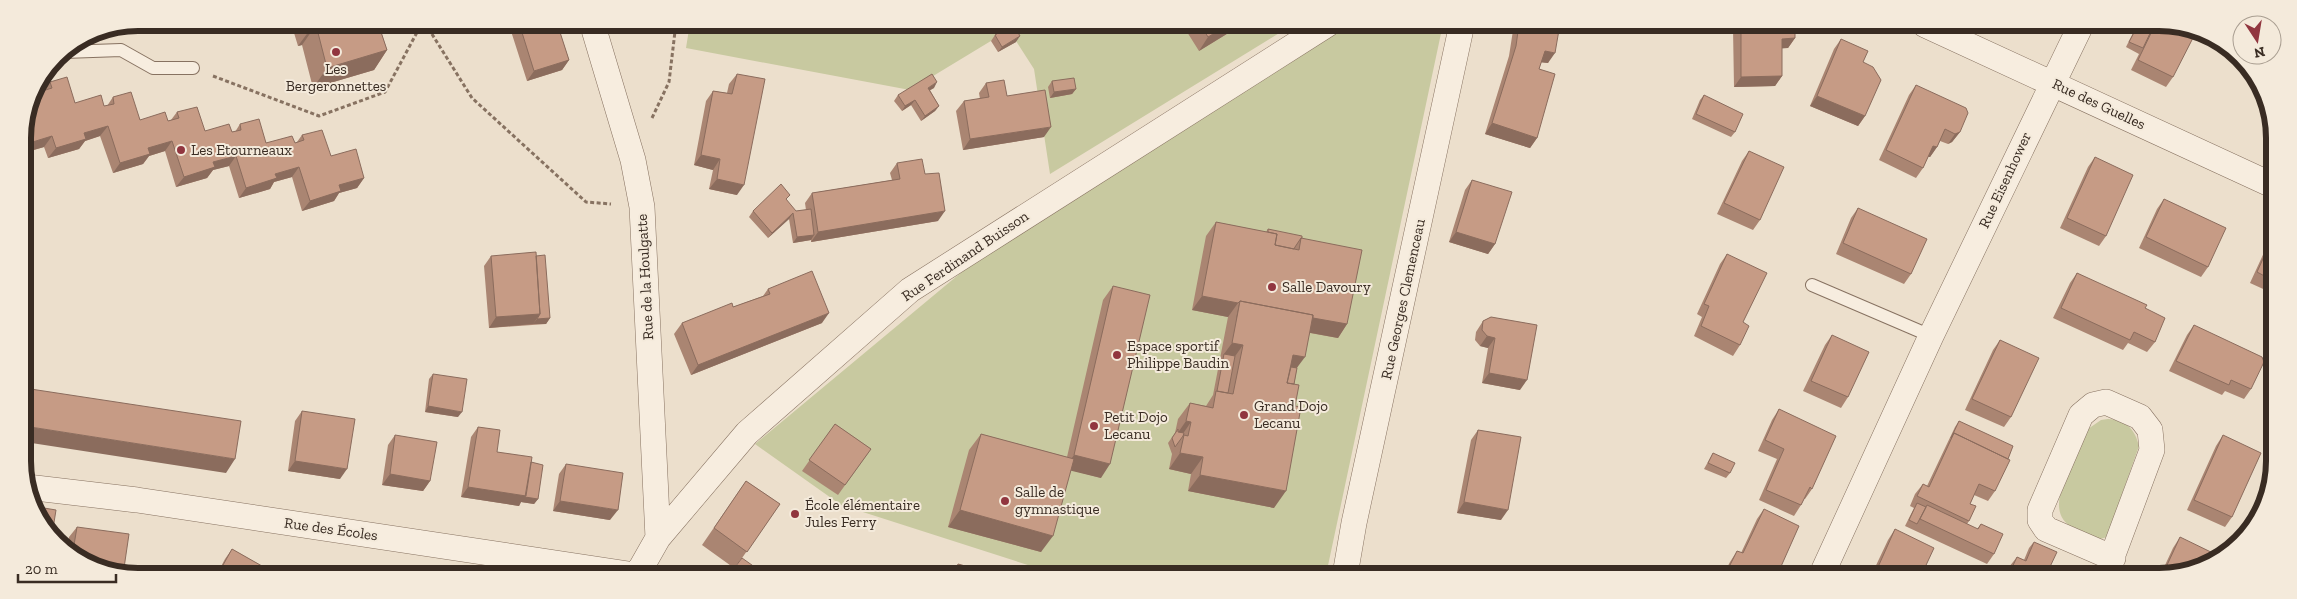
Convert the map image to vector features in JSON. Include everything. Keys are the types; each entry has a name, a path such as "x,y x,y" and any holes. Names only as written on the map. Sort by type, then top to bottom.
{"street":[{"name":"Rue de la Houlgatte","path":"594,31 632,160 642,207 658,538"},
{"name":"Rue Ferdinand Buisson","path":"640,568 658,538 747,433 910,290 1317,31"},
{"name":"Rue Georges Clemenceau","path":"1347,568 1354,523 1460,31"},
{"name":"Rue des Guelles","path":"1939,31 2266,182"},
{"name":"Rue Eisenhower","path":"1825,568 1930,336 2078,31"},
{"path":"2106,402 2140,417 2150,430 2152,450 2109,567 2046,529 2040,520 2040,510 2081,415 2093,405 2106,402"},
{"name":"Rue des Écoles","path":"35,488 136,500 589,568"}],"lane":[{"path":"76,52 121,50 153,68 193,68"},
{"path":"1812,285 1930,336"}],"path":[{"path":"193,68 319,116 385,92 419,31"},
{"path":"428,31 472,98 586,202 642,207"},
{"path":"632,160 669,82 675,31"}],"green space":[{"path":"689,31 1007,31 910,90 686,48"},
{"path":"1010,31 1283,31 1050,174 1034,69"},
{"name":"Espace sportif Philippe Baudin","path":"1333,31 1442,31 1327,568 1034,568 841,505 755,444 969,266"},
{"path":"2101,420 2120,421 2129,427 2135,435 2139,446 2107,537 2097,540 2068,525 2063,520 2059,505 2060,495 2088,429"}],"building":[{"path":"318,31 381,31 387,50 327,68"},
{"path":"522,31 560,31 569,60 534,71"},
{"path":"1002,31 1017,31 1020,36 1002,47 995,35"},
{"path":"1204,31 1218,31 1208,37"},
{"path":"1518,31 1559,31 1555,53 1545,51 1539,69 1555,74 1537,138 1492,123 1516,46"},
{"path":"1741,31 1795,31 1795,38 1782,39 1782,76 1741,77"},
{"path":"2135,31 2151,31 2143,48 2129,42"},
{"path":"2152,31 2179,33 2193,37 2173,77 2138,60"},
{"path":"1841,39 1868,51 1863,62 1873,67 1881,80 1865,116 1817,96"},
{"path":"737,74 765,79 744,185 717,179 720,159 701,155 713,91 732,94"},
{"path":"932,74 937,82 928,88 939,106 925,116 915,100 905,106 898,95"},
{"name":"Les Etourneaux","path":"67,77 75,103 101,95 104,106 114,104 113,97 131,92 140,120 165,112 168,121 179,118 177,112 197,107 205,131 229,124 232,132 241,130 240,124 259,119 266,143 292,136 295,143 304,140 302,135 322,130 331,156 356,149 364,178 339,185 341,191 310,201 299,167 275,174 277,178 246,188 236,156 213,162 215,167 184,177 172,141 148,148 150,154 120,163 108,126 84,133 86,139 56,148 52,136 31,143 32,125 39,97 42,91 52,88 50,82"},
{"path":"1074,78 1076,89 1054,92 1052,81"},
{"path":"1004,80 1007,96 1045,90 1051,127 970,139 964,101 989,97 986,83"},
{"path":"1916,85 1966,108 1968,113 1960,132 1955,134 1945,129 1937,147 1933,146 1923,168 1886,150"},
{"path":"1704,95 1743,114 1735,132 1696,114"},
{"path":"1749,151 1784,167 1760,220 1724,203"},
{"path":"2095,157 2133,175 2106,236 2067,218"},
{"path":"922,159 925,174 939,173 945,211 818,232 812,193 900,179 897,163"},
{"path":"1472,180 1512,192 1495,244 1456,232"},
{"path":"781,184 790,195 786,199 796,211 811,209 814,235 797,237 793,213 772,233 753,211"},
{"path":"2164,199 2226,228 2208,267 2146,237"},
{"path":"1858,208 1927,239 1911,274 1843,243"},
{"name":"Salle Davoury","path":"1216,222 1277,234 1275,245 1299,250 1301,238 1362,250 1347,324 1313,318 1313,315 1202,296"},
{"path":"1268,229 1302,236 1302,238 1294,249 1275,245 1277,234 1268,232"},
{"path":"536,252 540,314 496,317 491,256"},
{"path":"2266,252 2266,277 2257,272"},
{"path":"1727,254 1767,273 1743,322 1749,326 1740,345 1701,326 1709,306 1704,304"},
{"path":"545,255 550,318 537,319 540,314 536,256"},
{"path":"812,271 829,313 698,365 682,323 732,303 733,307 770,294 768,289"},
{"path":"2077,273 2147,305 2145,308 2165,318 2155,342 2134,332 2130,340 2061,308"},
{"name":"Petit Dojo Lecanu","path":"1113,286 1150,295 1110,464 1074,455"},
{"name":"Grand Dojo Lecanu","path":"1240,301 1313,315 1305,357 1293,355 1287,383 1299,385 1295,406 1301,407 1286,491 1200,475 1203,457 1180,453 1184,435 1188,436 1191,422 1186,421 1190,403 1213,408 1216,391 1233,394 1243,345 1232,343"},
{"path":"1491,317 1537,325 1527,380 1489,373 1495,338 1487,336 1482,330 1483,321"},
{"path":"2194,325 2262,357 2264,362 2251,389 2231,380 2229,385 2176,361"},
{"path":"1832,335 1869,352 1848,397 1811,381"},
{"path":"2000,340 2039,358 2011,417 1972,399"},
{"path":"1224,354 1235,356 1228,393 1217,391"},
{"path":"1291,367 1297,368 1294,384 1287,383"},
{"path":"433,374 467,379 462,412 428,406"},
{"path":"31,389 241,421 235,459 31,427"},
{"path":"1779,409 1836,436 1812,489 1810,487 1801,505 1766,490 1784,449 1765,440"},
{"path":"302,411 355,419 347,469 295,461"},
{"path":"1959,421 2013,446 2008,459 1954,433 1951,438"},
{"path":"835,424 871,449 845,485 809,460"},
{"path":"478,427 500,430 497,452 532,457 526,496 468,487"},
{"path":"1178,429 1178,432 1184,433 1175,447 1172,438"},
{"path":"1478,430 1521,437 1508,510 1464,502"},
{"path":"1954,433 2010,460 1995,491 1979,484 1970,504 1976,506 1969,521 1917,496 1923,484 1929,487"},
{"name":"Salle de gymnastique","path":"981,434 1074,459 1053,536 960,510"},
{"path":"395,435 437,442 430,481 390,474"},
{"path":"2223,435 2261,453 2232,517 2194,500"},
{"path":"1713,453 1735,463 1730,473 1708,463"},
{"path":"531,462 543,465 538,499 525,497"},
{"path":"566,464 623,473 618,510 560,501"},
{"path":"746,481 780,504 747,552 714,528"},
{"path":"1917,503 1926,507 1917,524 1909,520"},
{"path":"1927,505 1978,529 1981,524 2003,534 1994,554 1920,519"},
{"path":"42,508 56,510 53,526"},
{"path":"1764,509 1799,526 1780,568 1766,566 1765,568 1736,568 1730,565 1737,551 1743,553"},
{"path":"77,527 129,534 124,567 91,557 74,546"},
{"path":"1895,529 1934,548 1925,568 1878,568"},
{"path":"2180,537 2213,553 2200,560 2166,568"},
{"path":"2034,542 2057,552 2049,568 2012,568 2017,557 2026,561"},
{"path":"232,549 265,568 221,568"},
{"path":"742,558 756,568 734,568"},
{"path":"958,564 973,568 957,568"}],"place":[{"name":"Les Bergeronnettes","path":"336,52"},
{"name":"Les Etourneaux","path":"181,150"},
{"name":"Salle Davoury","path":"1272,287"},
{"name":"Espace sportif Philippe Baudin","path":"1117,355"},
{"name":"Grand Dojo Lecanu","path":"1244,415"},
{"name":"Petit Dojo Lecanu","path":"1094,426"},
{"name":"Salle de gymnastique","path":"1005,501"},
{"name":"École élémentaire Jules Ferry","path":"795,514"}]}
